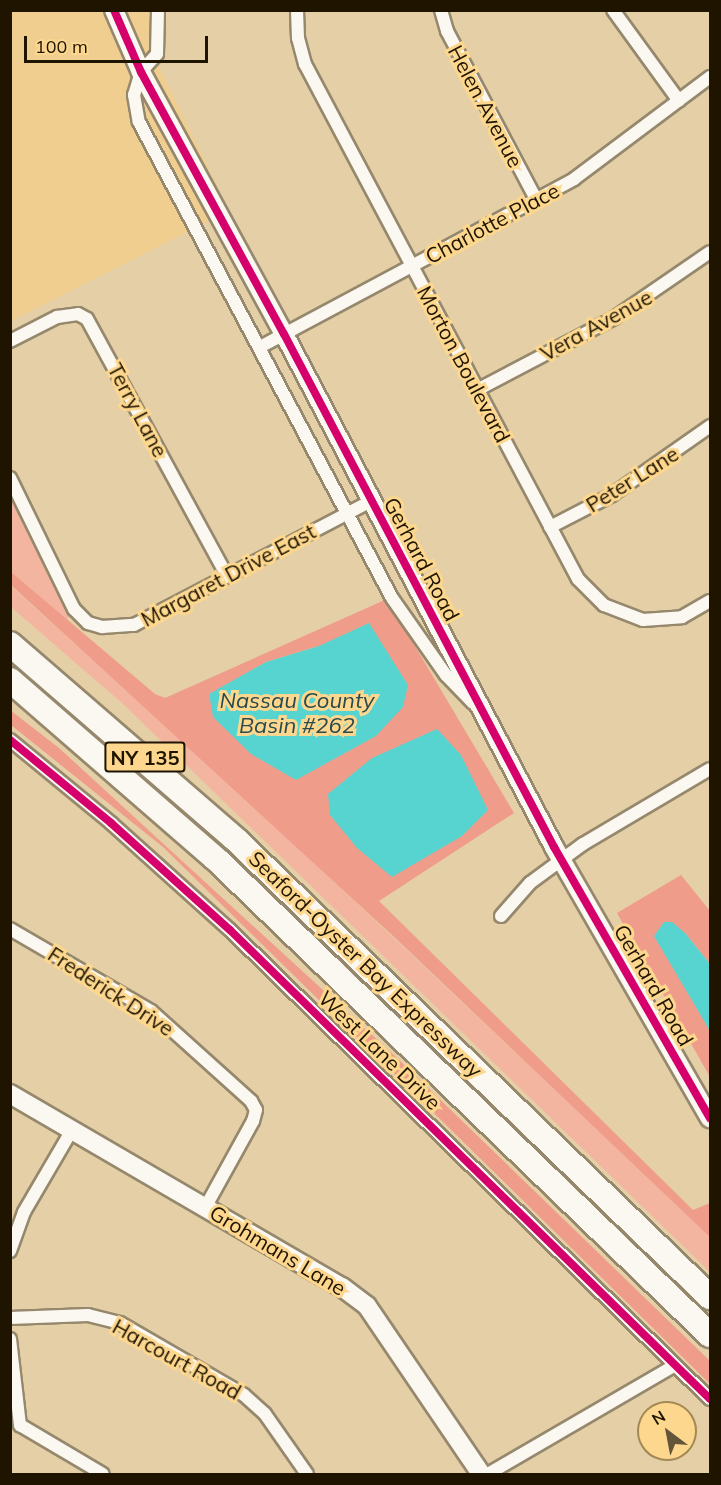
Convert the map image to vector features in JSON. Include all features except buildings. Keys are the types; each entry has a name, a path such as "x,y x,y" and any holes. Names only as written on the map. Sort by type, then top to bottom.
{"highway":[{"path":"10,628 101,719"},
{"name":"Seaford-Oyster Bay Expressway","path":"10,644 101,719 252,854 711,1297"},
{"name":"Seaford-Oyster Bay Expressway","path":"10,680 83,740 225,867 711,1335"},
{"path":"10,689 83,740"}],"street":[{"name":"Gerhard Road","path":"114,10 141,72 284,334 562,861 711,1118"},
{"path":"158,10 157,54 141,72 133,104 139,122 392,597 446,675 483,714"},
{"name":"Morton Boulevard","path":"297,10 298,38 305,64 477,390 584,586 611,609 643,620 682,617 711,601"},
{"name":"Helen Avenue","path":"441,10 447,31 536,200"},
{"path":"613,10 679,101"},
{"name":"Charlotte Place","path":"260,347 574,179 711,77"},
{"name":"Vera Avenue","path":"477,390 614,318 711,252"},
{"name":"Terry Lane","path":"10,341 57,317 78,314 87,319 227,576"},
{"name":"Peter Lane","path":"550,526 612,495 711,426"},
{"name":"Margaret Drive East","path":"10,478 74,609 83,618 102,627 134,626 371,501"},
{"name":"West Lane Drive","path":"10,740 111,823 230,930 711,1399"},
{"path":"501,916 530,883 583,844 711,770"},
{"name":"Frederick Drive","path":"10,929 151,1011 252,1101 256,1110 253,1121 206,1206"},
{"name":"Grohmans Lane","path":"10,1094 206,1206 342,1287 367,1306 481,1474"},
{"path":"10,1251 24,1212 72,1130"},
{"name":"Harcourt Road","path":"10,1318 88,1315 120,1323 244,1395 265,1414 307,1474"},
{"path":"10,1339 16,1428 103,1474"},
{"path":"488,1474 675,1365"}],"shaded area":[{"path":"11,11 151,11 148,44 229,211 11,321"},
{"path":"11,478 74,609 67,620 11,572"},
{"path":"11,572 155,694 165,698 387,599 514,813 379,901 693,1210 710,1203 710,1237 393,936 11,585","holes":["319,646 209,695 266,662"]},
{"path":"10,585 263,815 705,1231 710,1237 710,1272 122,703 11,607"},
{"path":"10,710 59,748 396,1057 710,1361 710,1384 163,847 11,725"},
{"path":"681,875 710,911 710,964 685,933 691,996 710,1031 710,1077 617,913"}],"water":[{"name":"Nassau County Basin #262","path":"369,623 408,685 403,707 376,736 296,780 251,754 213,717 209,694 266,662 319,646"},
{"path":"437,729 461,755 488,810 462,836 392,877 357,848 330,815 328,794 372,758"},
{"path":"664,922 672,922 685,933 710,964 710,1031 654,936"}],"cycle path":[{"path":"114,10 141,72 284,334 554,847 710,1118"},
{"path":"10,740 111,823 230,930 710,1399"}]}
